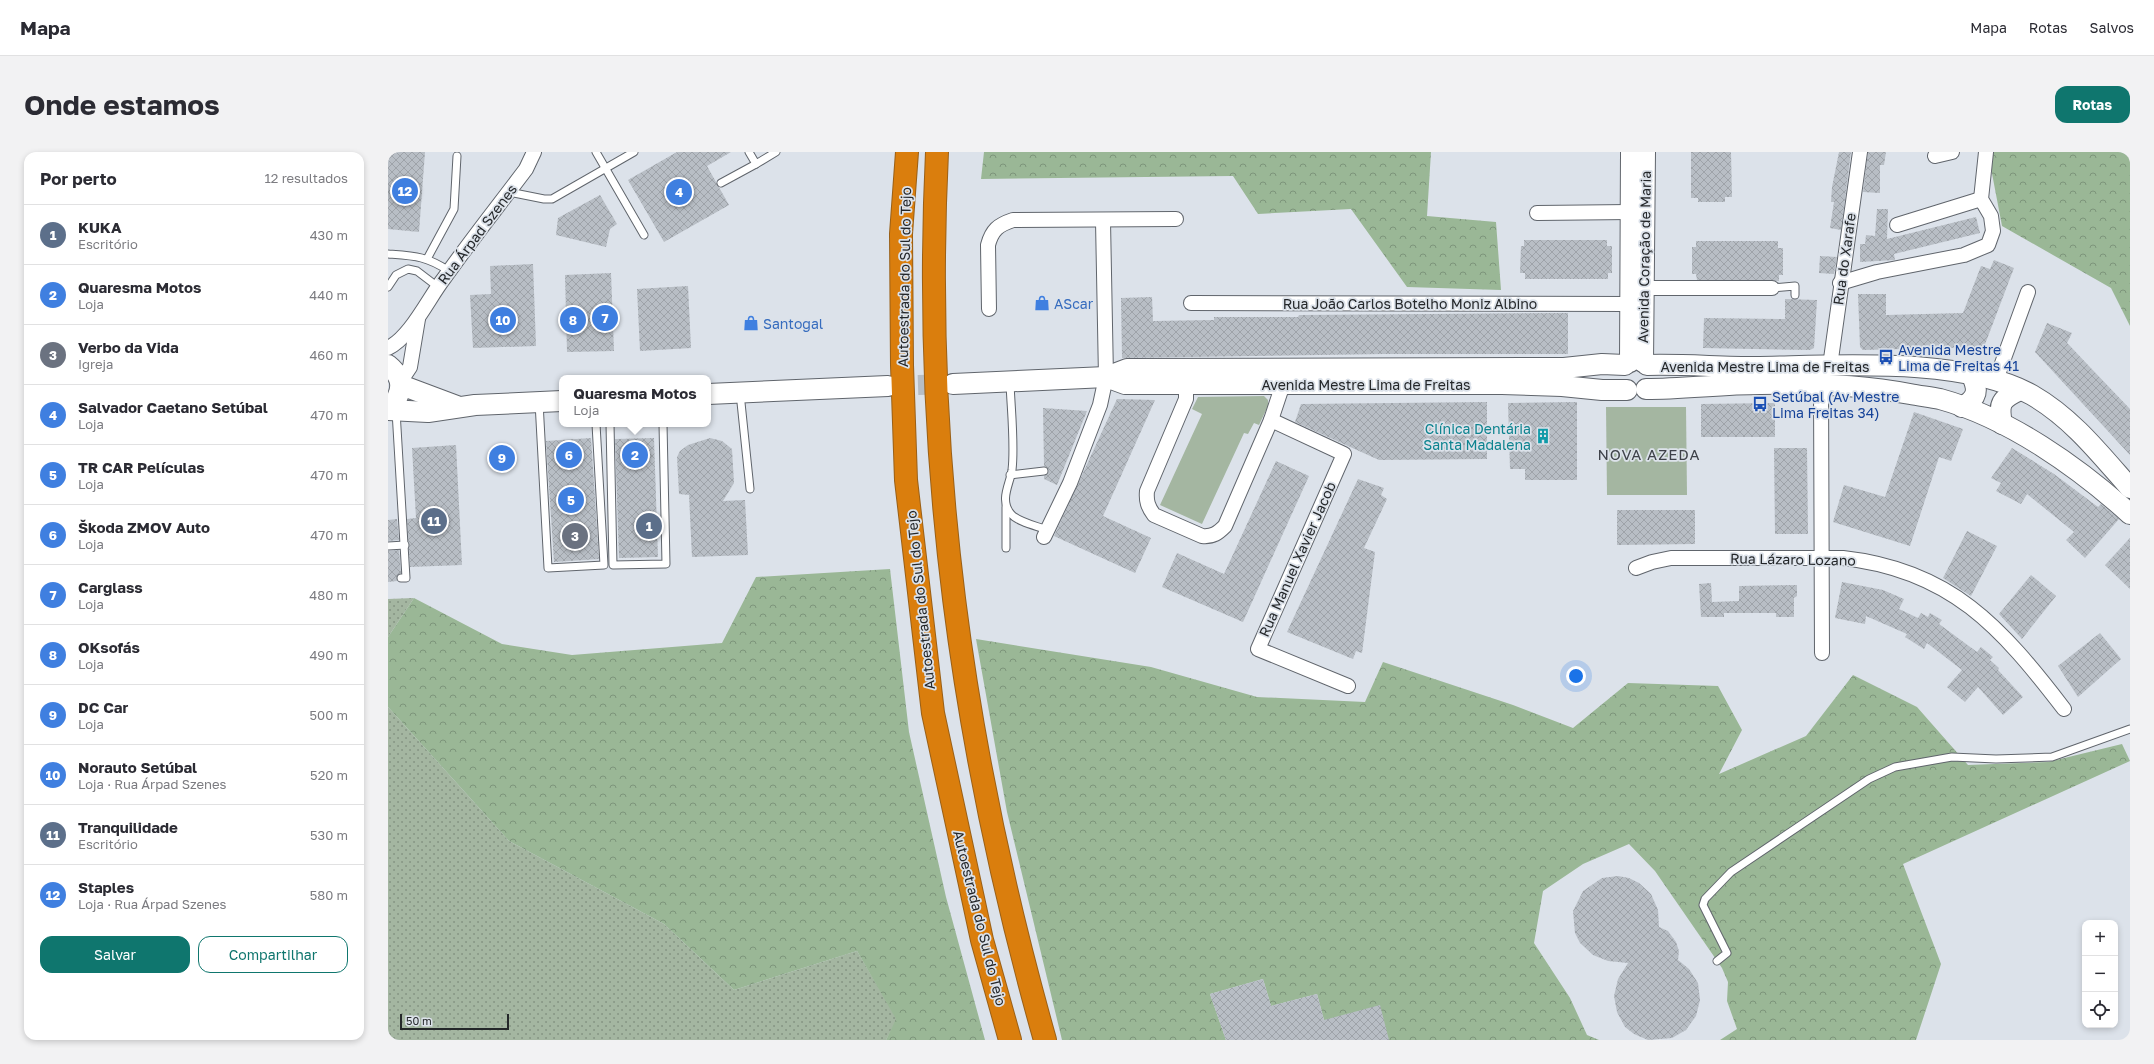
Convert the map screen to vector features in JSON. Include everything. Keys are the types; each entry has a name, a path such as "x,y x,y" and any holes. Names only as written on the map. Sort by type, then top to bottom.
{"highway":[{"name":"Autoestrada do Sul do Tejo","path":"907,152 901,234 902,365 906,480 933,713 982,940 1010,1040"},
{"name":"Autoestrada do Sul do Tejo","path":"937,152 934,263 937,408 944,522 953,602 969,707 993,833 1045,1040"}],"main road":[{"name":"Avenida Coração de Maria","path":"1631,152 1630,304 1636,363"},
{"name":"Avenida Coração de Maria","path":"1636,363 1645,288 1645,152"},
{"name":"Avenida Mestre Lima de Freitas","path":"953,384 1106,377 1127,369 1564,368 1602,364 1636,363 1708,367 1830,366 1954,370 1996,380 2032,395 2084,436 2130,488"},
{"path":"1636,363 1651,380 1636,389 1622,380 1622,369 1636,363"},
{"path":"388,365 397,372 400,383 396,400 391,409 428,412 460,407 559,401"},
{"path":"1962,407 1971,402 1976,392 1975,383 1971,374"},
{"name":"Avenida Mestre Lima de Freitas","path":"1106,377 1125,384 1502,384 1562,386 1602,390 1761,384 1883,388 1940,399 2002,424 2073,468 2130,514"},
{"path":"400,383 460,407"},
{"path":"711,394 888,386"},
{"path":"2002,424 2000,412 2001,403 2006,397 2020,390"}],"street":[{"name":"Rua Árpad Szenes","path":"388,348 398,342 418,316 449,271 526,169 534,152"},
{"name":"Rua do Xarafe","path":"1830,366 1840,283 1860,152"},
{"path":"1935,156 1952,152"},
{"path":"1840,283 1877,272 1964,255 1988,245 1993,231 1991,216 1980,199 1986,152"},
{"path":"1897,225 1980,199"},
{"path":"1537,213 1630,212"},
{"path":"988,309 988,245 990,235 998,225 1012,220 1103,221 1176,219"},
{"path":"1045,534 1070,483 1100,405 1106,377 1103,221"},
{"path":"1645,288 1772,288"},
{"path":"1996,380 2028,292"},
{"name":"Rua João Carlos Botelho Moniz Albino","path":"1191,302 1630,304"},
{"name":"Rua Árpad Szenes","path":"400,383 410,367 418,316"},
{"path":"1186,384 1186,399 1147,491 1146,501 1149,509 1154,515 1202,536 1210,537 1218,533 1225,526 1272,420 1283,384"},
{"path":"1821,385 1822,652"},
{"name":"Rua Manuel Xavier Jacob","path":"1272,420 1344,454 1258,649 1348,686"},
{"name":"Rua Lázaro Lozano","path":"1636,568 1652,562 1671,558 1822,558 1862,560 1881,564 1918,576 1953,594 1972,607 2007,638 2064,709"}],"lane":[{"path":"596,152 644,235"},
{"path":"509,192 544,199 552,199 634,152"},
{"path":"749,152 756,164"},
{"path":"721,183 776,152"},
{"path":"427,259 454,209 457,156"},
{"path":"388,254 427,259 449,271"},
{"path":"388,288 396,275 408,269 417,271 438,286"},
{"path":"1772,288 1795,286 1795,295"},
{"path":"1006,548 1007,486 1012,470 1010,381"},
{"path":"740,393 750,489"},
{"path":"539,402 548,568 604,565 596,427"},
{"path":"391,409 405,545 406,578 401,578"},
{"path":"610,427 613,565 666,564 663,427"},
{"path":"1010,475 1044,471"},
{"path":"1006,505 1011,514 1045,534"},
{"path":"388,546 405,545"},
{"path":"1717,961 1727,953 1703,905 1705,899 1731,872 1869,780 1895,767 1952,757 1996,759 2052,757 2130,729"}],"green space":[{"path":"984,152 1431,152 1427,216 1496,222 1501,290 1407,287 1351,209 1258,214 1233,176 981,179"},
{"path":"1993,152 2130,152 2130,326 2111,288 2002,226 1990,163"},
{"path":"1264,396 1268,400 1268,406 1259,425 1254,423 1248,434 1244,433 1202,524 1160,505 1202,414 1192,409 1198,397"},
{"path":"1606,407 1686,407 1687,495 1607,495"},
{"path":"890,569 909,732 946,897 985,1040 886,1040 896,1019 857,951 734,990 664,924 509,841 388,707 388,637 414,598 502,644 572,655 722,643 756,577"},
{"path":"414,598 388,637 388,599"},
{"path":"976,639 1151,667 1257,697 1365,702 1383,662 1513,705 1573,728 1628,683 1718,686 1742,730 1719,774 1806,736 1853,675 1917,707 1968,765 2048,762 2122,744 2130,761 1903,864 1941,964 1916,1040 1720,1040 1737,1029 1727,1001 1728,982 1722,968 1655,871 1629,844 1583,864 1543,891 1534,943 1570,998 1587,1035 1599,1040 1389,1040 1324,1020 1317,994 1271,1006 1263,979 1210,994 1226,1040 1062,1040 1007,812"},
{"path":"388,707 509,841 664,924 734,990 857,951 897,1019 886,1040 388,1040"}],"building":[{"path":"388,152 425,152 419,232 388,229"},
{"path":"677,152 731,152 707,166 729,205 664,242 628,180"},
{"path":"1691,152 1731,152 1732,197 1725,197 1725,202 1698,202 1698,198 1691,198"},
{"path":"1839,152 1851,152 1841,230 1830,228 1834,202 1831,202 1832,187"},
{"path":"1868,152 1886,152 1884,165 1880,165 1880,193 1863,192"},
{"path":"600,195 617,224 610,229 606,247 556,235 558,218"},
{"path":"1877,209 1888,209 1887,239 1976,217 1980,233 1894,254 1895,260 1860,262 1860,244 1865,244 1866,235 1875,236"},
{"path":"1524,240 1607,240 1607,246 1612,246 1612,273 1608,273 1608,279 1525,279 1525,273 1520,273 1521,246 1524,246"},
{"path":"1696,241 1778,241 1778,248 1783,248 1783,275 1779,275 1779,281 1697,280 1696,274 1692,274 1692,247 1696,247"},
{"path":"1820,256 1837,257 1834,274 1819,273"},
{"path":"1994,260 2014,268 1984,347 1863,350 1860,347 1858,294 1886,294 1886,315 1963,313 1981,266 1990,269"},
{"path":"533,264 536,346 473,348 470,295 491,294 490,266"},
{"path":"611,273 614,351 567,352 565,275"},
{"path":"688,286 691,348 640,351 637,289"},
{"path":"1152,297 1153,321 1214,320 1214,317 1298,317 1299,315 1568,313 1568,354 1384,354 1122,358 1121,298"},
{"path":"1785,299 1817,300 1814,348 1810,350 1703,348 1704,318 1785,319"},
{"path":"2047,323 2072,333 2067,343 2130,409 2130,455 2035,352"},
{"path":"1117,399 1155,400 1103,516 1151,538 1135,573 1054,536"},
{"path":"1487,402 1487,459 1379,460 1295,422 1301,404"},
{"name":"Clínica Dentária Santa Madalena","path":"1577,402 1577,480 1525,480 1525,469 1510,469 1508,403"},
{"path":"1775,403 1775,437 1701,437 1701,404"},
{"path":"1043,408 1087,411 1057,485 1044,479 1044,476 1049,471 1044,466"},
{"path":"1914,412 1963,429 1951,461 1939,457 1910,546 1833,522 1844,485 1885,497"},
{"path":"591,438 599,559 554,562 546,441"},
{"path":"654,438 658,557 619,558 615,439"},
{"path":"710,438 722,441 732,449 734,483 723,501 745,500 748,555 692,557 689,495 679,494 677,457 680,451 688,445"},
{"path":"456,445 462,565 410,567 407,519 416,518 412,448"},
{"path":"1774,448 1807,448 1808,534 1775,534"},
{"path":"2012,448 2054,474 2098,507 2101,504 2119,519 2085,558 2066,540 2074,532 2027,494 2021,504 1996,491 2001,483 1991,478"},
{"path":"1276,461 1309,476 1243,622 1162,587 1177,553 1224,574"},
{"path":"1358,479 1384,488 1381,495 1387,499 1364,548 1375,552 1362,653 1356,651 1353,659 1287,632"},
{"path":"1617,510 1695,510 1695,544 1617,545"},
{"path":"397,519 399,540 388,541 388,520"},
{"path":"1967,531 1997,546 1971,596 1943,578"},
{"path":"2130,538 2130,589 2105,565"},
{"path":"399,550 401,573 397,576 397,581 388,582 388,551"},
{"path":"2031,575 2056,596 2022,639 1999,614"},
{"path":"1842,582 1883,590 1904,599 1899,609 1918,618 1921,613 1928,617 1930,613 1942,620 1939,624 1977,652 1981,647 1993,657 1990,660 1999,668 1998,670 2023,697 2003,715 1978,687 1965,702 1947,687 1962,670 1927,643 1924,649 1905,637 1907,634 1866,616 1865,624 1835,618"},
{"path":"1711,583 1712,602 1739,601 1739,586 1797,585 1797,596 1794,598 1794,617 1776,617 1776,613 1724,613 1724,617 1701,617 1699,584"},
{"path":"2100,633 2121,659 2078,697 2058,666"},
{"path":"1618,876 1629,878 1639,883 1651,894 1658,910 1659,927 1668,931 1676,942 1679,951 1678,960 1689,969 1698,983 1700,1000 1696,1016 1686,1030 1672,1038 1648,1040 1634,1034 1625,1027 1617,1012 1614,996 1618,979 1628,963 1608,961 1593,955 1580,943 1575,933 1573,911 1583,891 1602,878"},
{"path":"1263,979 1271,1006 1317,994 1324,1020 1380,1005 1389,1040 1226,1040 1210,994"}],"tunnel":[{"path":"888,386 952,384"}],"place":[{"name":"Staples","path":"405,191"},
{"name":"Salvador Caetano Setúbal","path":"679,192"},
{"name":"AScar","path":"1042,303"},
{"name":"Carglass","path":"605,318"},
{"name":"Norauto Setúbal","path":"503,320"},
{"name":"OKsofás","path":"573,320"},
{"name":"Santogal","path":"751,323"},
{"name":"Avenida Mestre Lima de Freitas 41","path":"1886,357"},
{"name":"Setúbal (Av Mestre Lima Freitas 34)","path":"1760,404"},
{"name":"Clínica Dentária Santa Madalena","path":"1543,436"},
{"name":"Škoda ZMOV Auto","path":"569,455"},
{"name":"Quaresma Motos","path":"635,455"},
{"name":"DC Car","path":"502,458"},
{"name":"TR CAR Películas","path":"571,500"},
{"name":"Tranquilidade","path":"434,521"},
{"name":"KUKA","path":"649,526"},
{"name":"Verbo da Vida","path":"575,536"}],"district":[{"name":"NOVA AZEDA","path":"1649,454"}]}
